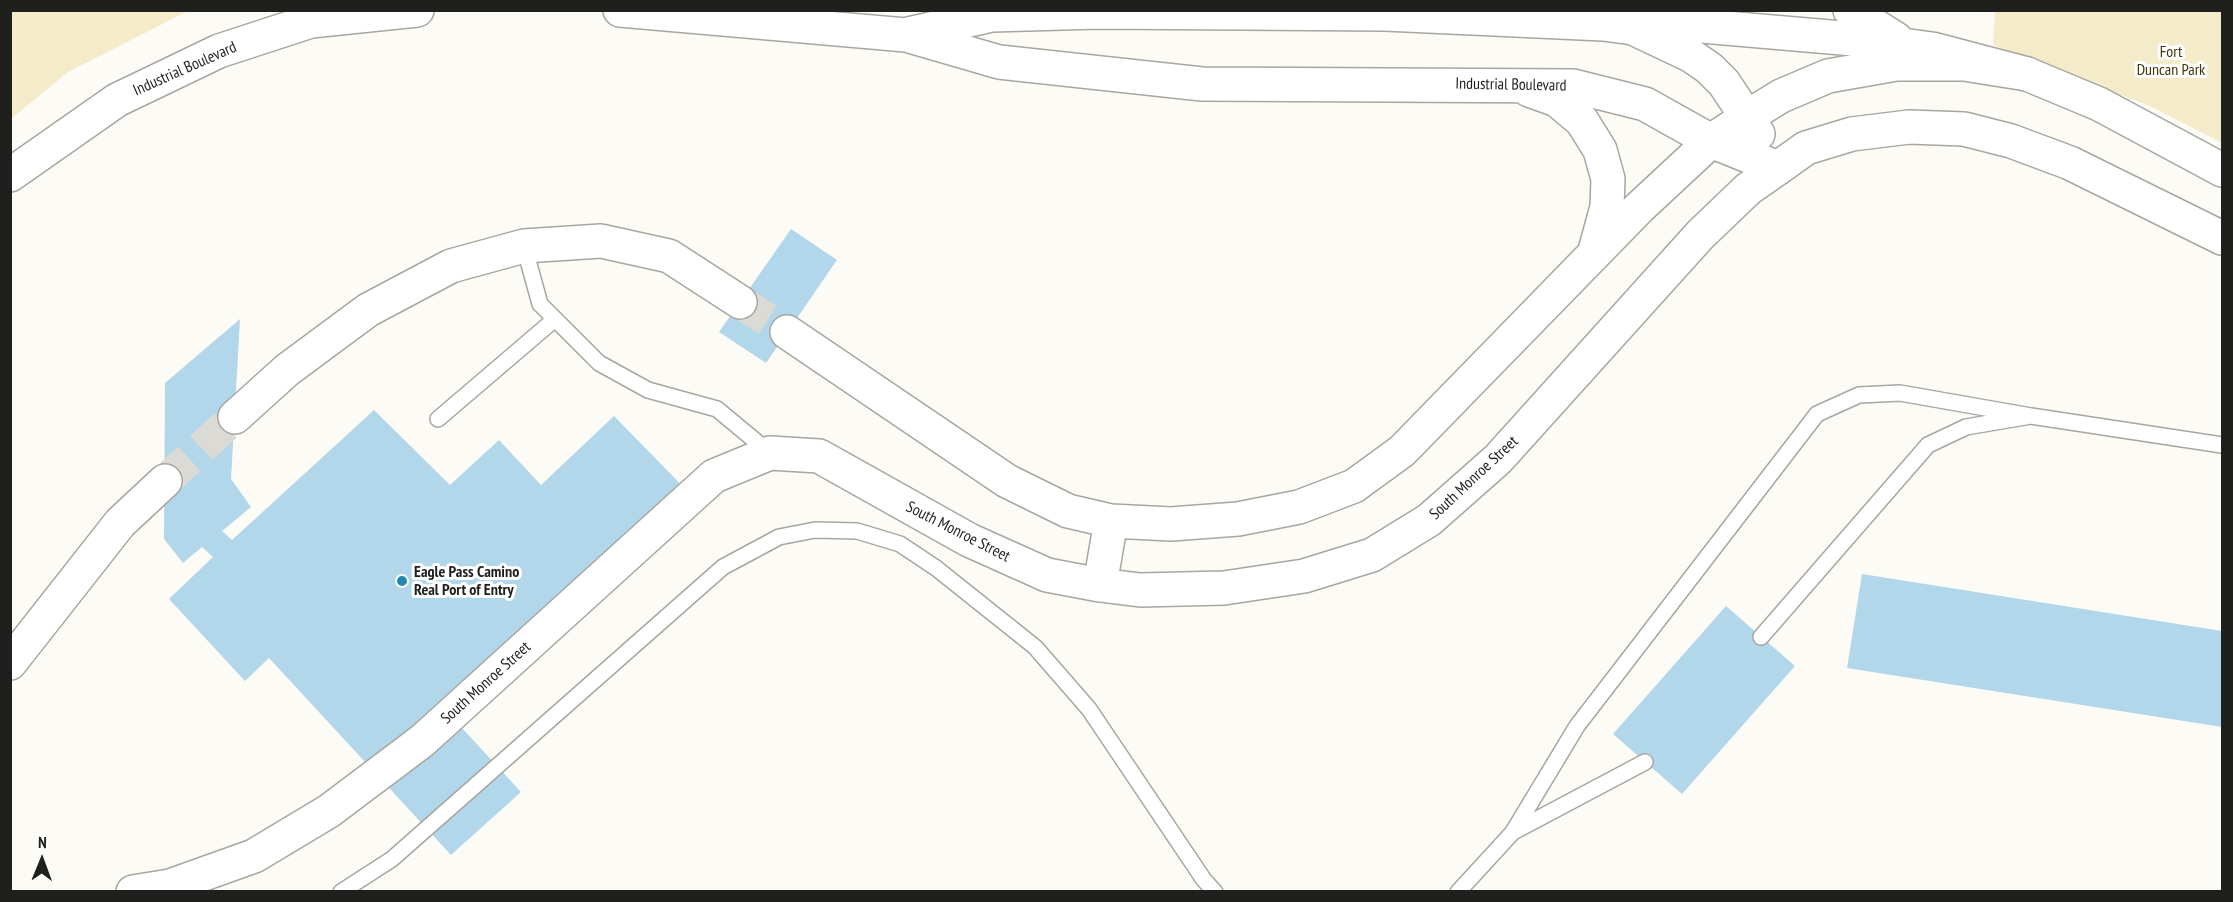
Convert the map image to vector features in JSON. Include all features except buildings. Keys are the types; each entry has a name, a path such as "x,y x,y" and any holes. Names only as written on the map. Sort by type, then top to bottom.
{"main road":[{"name":"Industrial Boulevard","path":"10,175 117,100 219,51 311,21 417,10"},
{"name":"Industrial Boulevard","path":"620,10 906,34 999,62 1202,84 1574,86 1645,104 1711,141 1778,168"},
{"path":"1665,25 1715,10"},
{"path":"1850,10 1909,45"},
{"name":"Industrial Boulevard","path":"906,34 992,15 1098,12 1386,14 1603,24 1633,28 1690,55 1709,68 1724,83 1778,168"},
{"path":"1603,24 1665,25 1803,34 1932,49 2027,74 2099,104 2223,170"},
{"path":"787,332 1007,481 1068,511 1111,521 1171,524 1238,519 1299,507 1354,486 1402,451 1594,255 1711,141 1781,96 1828,76 1896,64 1964,64 2027,74"},
{"path":"1514,84 1557,100 1582,121 1600,150 1608,179 1607,207 1594,255"},
{"name":"South Monroe Street","path":"133,891 170,886 254,856 329,811 422,741 714,476 770,453 819,456 969,540 1047,575 1140,590 1224,588 1304,576 1372,555 1430,520 1498,459 1700,235 1748,189 1806,148 1852,134 1909,127 1964,129 2011,141 2070,163 2223,238"},
{"path":"235,417 287,370 368,309 451,266 525,246 602,241 669,256 740,302"},
{"path":"10,663 120,523 165,481"},
{"path":"1100,585 1111,521"}],"lane":[{"path":"525,246 540,304 599,363 648,390 717,409 770,453"},
{"path":"438,419 555,319"},
{"path":"1458,891 1513,832 1577,726 1817,414 1859,395 1900,393 2031,416 2223,445"},
{"path":"1761,637 1928,445 1966,427 2031,416"},
{"path":"341,891 392,859 723,567 779,537 815,530 857,531 900,544 936,568 1035,647 1089,710 1204,880 1215,891"},
{"path":"1513,832 1645,762"}],"green space":[{"path":"11,10 188,11 68,72 11,119"},
{"name":"Fort Duncan Park","path":"1995,11 2222,11 2222,143 2152,107 1993,45"}],"tunnel":[{"path":"740,302 787,332"},
{"path":"165,481 235,417"}],"place":[{"name":"Eagle Pass Camino Real Port of Entry","path":"402,581"}]}
